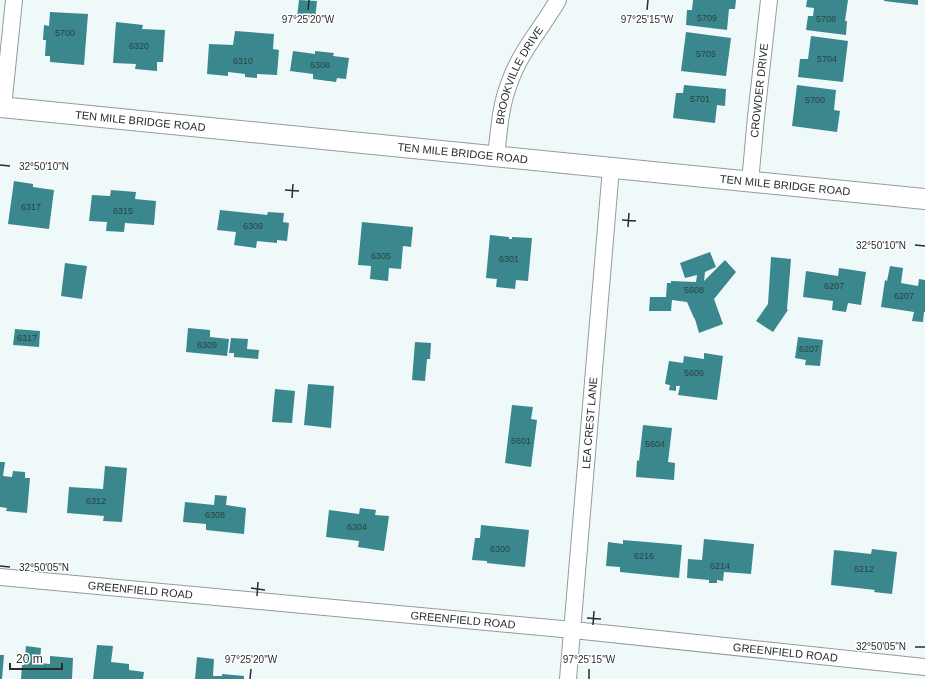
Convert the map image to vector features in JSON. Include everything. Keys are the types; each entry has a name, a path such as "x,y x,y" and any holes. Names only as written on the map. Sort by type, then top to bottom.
{"street":[{"path":"2,107 14,0"},
{"name":"BROOKVILLE DRIVE","path":"496,156 501,110 509,83 522,55 558,0"},
{"name":"CROWDER DRIVE","path":"750,182 769,0"},
{"name":"TEN MILE BRIDGE ROAD","path":"2,107 925,199"},
{"name":"LEA CREST LANE","path":"568,679 611,168"},
{"name":"GREENFIELD ROAD","path":"0,577 573,630 925,668"}],"building":[{"path":"299,0 317,1 315,19 297,17"},
{"path":"693,0 736,0 735,9 729,9 727,30 686,25 687,10 692,10"},
{"path":"807,0 848,0 845,21 847,21 846,35 806,30 808,16 813,16 814,8 806,7"},
{"path":"918,0 918,5 884,1"},
{"path":"50,12 88,14 84,65 50,62 50,56 45,56 46,40 43,40 44,25 49,26"},
{"path":"116,22 143,25 142,29 165,30 163,62 157,62 157,71 135,69 136,64 113,63"},
{"path":"235,31 274,34 273,49 279,50 277,75 257,74 257,78 245,77 245,74 228,72 228,76 207,74 209,44 233,45"},
{"path":"686,32 731,38 726,76 681,71"},
{"path":"811,36 848,41 843,82 798,77 800,59 808,59"},
{"path":"293,51 315,54 315,51 334,53 333,56 349,58 346,79 337,78 336,82 313,79 313,74 290,71"},
{"path":"684,85 726,89 725,106 717,105 715,123 673,118 676,93 683,93"},
{"path":"797,85 836,90 834,110 840,111 837,132 792,126"},
{"path":"14,181 33,184 33,187 54,190 49,229 8,224"},
{"path":"111,190 136,192 135,199 156,201 154,225 125,223 124,232 106,231 107,222 89,221 92,195 110,196"},
{"path":"220,210 267,215 268,212 284,213 283,222 289,223 287,241 277,240 277,243 257,241 256,248 234,245 236,232 217,230"},
{"path":"362,222 413,227 411,247 403,246 401,269 389,268 388,281 370,279 371,266 358,265"},
{"path":"490,235 509,237 509,239 512,239 512,237 532,238 528,281 516,280 515,289 496,287 497,279 486,278"},
{"path":"710,252 716,267 705,272 704,281 725,260 736,272 714,299 723,324 699,333 695,319 687,302 672,300 671,311 649,311 650,297 666,297 667,283 671,283 671,281 696,282 697,275 685,278 680,263"},
{"path":"771,257 791,259 788,310 773,332 756,321 768,304"},
{"path":"65,263 87,266 82,299 61,296"},
{"path":"890,266 903,268 901,283 918,286 919,279 925,280 925,312 923,322 912,321 914,312 881,307 885,280 887,281"},
{"path":"839,268 866,272 861,305 848,303 846,312 832,310 833,301 803,297 806,271 838,276"},
{"path":"188,328 210,330 210,337 229,339 227,356 186,352"},
{"path":"15,329 40,331 39,347 13,345"},
{"path":"798,337 823,340 820,366 805,365 806,360 795,358"},
{"path":"231,338 248,339 247,349 259,350 258,359 234,357 234,353 229,353"},
{"path":"415,342 431,343 430,359 427,359 425,381 412,380"},
{"path":"704,353 723,356 717,400 678,395 680,386 676,386 676,391 669,390 670,385 665,384 669,361 683,363 684,356 704,359"},
{"path":"308,384 334,386 331,428 304,425"},
{"path":"275,389 295,391 292,423 272,422"},
{"path":"512,405 533,407 531,419 537,420 531,467 505,463"},
{"path":"643,425 672,428 668,462 675,463 674,480 636,477 637,460 639,461"},
{"path":"0,462 5,462 3,476 12,477 13,471 25,472 25,478 30,478 27,513 6,511 7,508 0,507"},
{"path":"105,466 127,468 122,522 103,521 104,516 67,513 69,487 103,489"},
{"path":"215,495 227,496 226,505 246,508 244,534 206,530 206,524 183,522 185,502 214,505"},
{"path":"360,508 376,510 375,515 389,516 384,551 358,547 359,541 326,537 329,510 359,514"},
{"path":"481,525 529,530 525,567 472,560 475,538 480,538"},
{"path":"704,539 754,544 751,574 724,572 723,581 717,580 717,583 709,583 709,580 687,578 688,559 702,560"},
{"path":"623,540 682,545 679,578 620,572 620,567 606,566 608,542 623,544"},
{"path":"872,549 897,552 892,594 874,592 875,590 831,585 834,550 871,554"},
{"path":"97,645 113,646 111,662 129,664 129,670 144,672 143,679 93,679"},
{"path":"26,646 41,648 40,663 50,664 50,656 73,658 72,679 21,679"},
{"path":"0,655 4,655 2,679 0,679"},
{"path":"197,657 214,659 213,676 222,676 222,674 244,676 244,679 195,679"}]}
